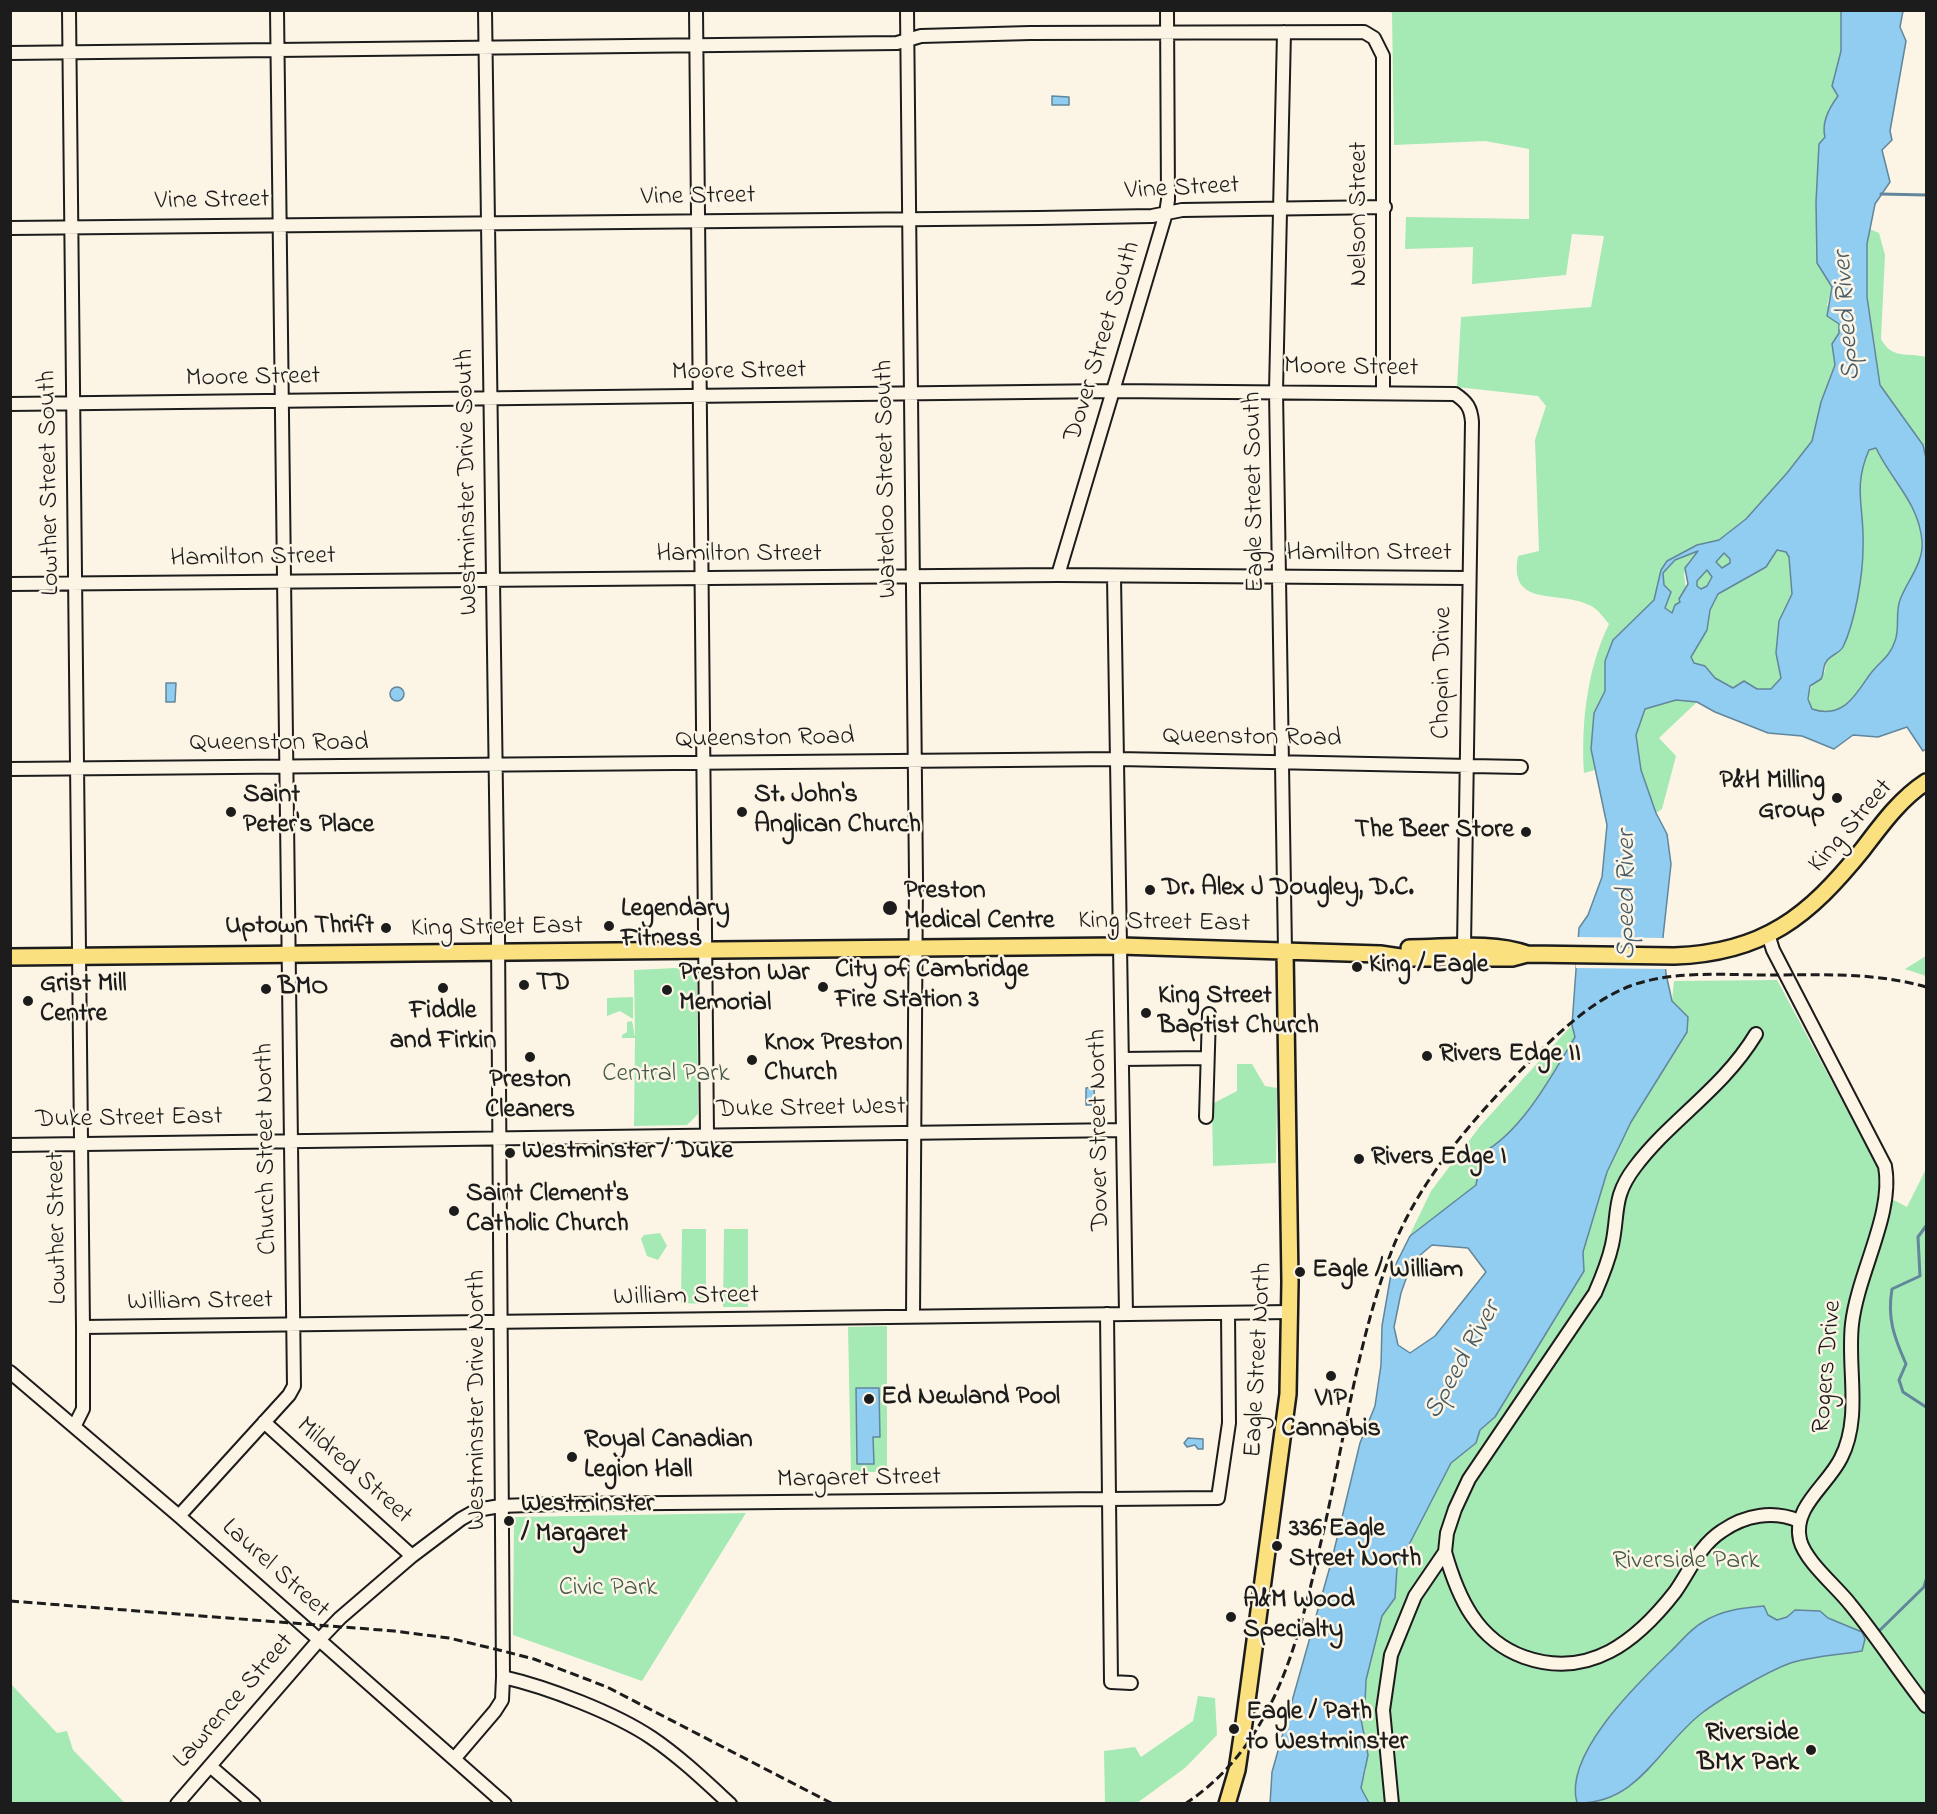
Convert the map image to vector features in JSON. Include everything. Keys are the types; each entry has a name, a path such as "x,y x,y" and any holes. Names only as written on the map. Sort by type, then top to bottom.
{"main road":[{"name":"King Street","path":"1576,955 1674,956 1717,952 1768,934 1796,919 1826,894 1894,810 1926,782"},
{"name":"King Street East","path":"10,957 1120,945 1380,954 1407,958 1512,958 1527,954 1576,955"},
{"name":"King Street East","path":"1380,954 1409,948 1464,947 1513,949 1527,954"},
{"name":"Eagle Street North","path":"1227,1803 1237,1770 1288,1394 1290,1312 1285,951"}],"street":[{"name":"Lowther Street South","path":"69,10 73,227 72,403 77,956"},
{"name":"Church Street North","path":"179,1516 289,1395 294,1386 277,10"},
{"name":"Westminster Drive South","path":"484,10 489,224 498,952"},
{"path":"696,10 707,1134"},
{"name":"Waterloo Street South","path":"907,10 915,948 912,1316"},
{"name":"Dover Street South","path":"1059,575 1166,213 1168,200 1167,10"},
{"name":"Nelson Street","path":"1284,32 1352,30 1364,32 1374,38 1383,56 1385,207 1383,392"},
{"path":"10,53 897,43 943,36 1284,32"},
{"name":"Eagle Street South","path":"1284,32 1276,391 1285,951"},
{"name":"Vine Street","path":"10,228 1039,218 1281,208 1385,207"},
{"name":"Moore Street","path":"10,404 490,400 1112,390 1455,394 1466,401"},
{"name":"Chopin Drive","path":"1464,947 1472,423 1471,411 1466,401"},
{"name":"Hamilton Street","path":"10,584 1059,575 1468,578"},
{"path":"1114,577 1120,945"},
{"name":"Queenston Road","path":"10,770 1118,759 1521,767"},
{"name":"Rogers Drive","path":"1768,934 1773,950 1885,1166 1888,1181 1887,1199 1862,1276 1852,1325 1851,1430 1842,1457 1806,1505 1799,1521"},
{"name":"Dover Street North","path":"1120,945 1126,1314"},
{"name":"Westminster Drive North","path":"454,1759 495,1711 501,1700 503,1677 500,1506 498,952"},
{"name":"Lowther Street","path":"75,1425 83,1409 77,956"},
{"path":"1206,1117 1209,1014"},
{"path":"1756,1034 1730,1071 1634,1167 1621,1190 1615,1210 1613,1242 1607,1266 1594,1293 1469,1479 1447,1533 1446,1552 1457,1590 1469,1614 1486,1634 1509,1651 1535,1661 1563,1665 1590,1661 1617,1648 1645,1626 1675,1591 1701,1550 1723,1530 1748,1518 1769,1514 1787,1516 1799,1521 1800,1542 1805,1552 1858,1614 1926,1706"},
{"path":"1122,1059 1207,1058"},
{"name":"Duke Street West","path":"500,1137 1123,1130"},
{"name":"Duke Street East","path":"10,1145 500,1137"},
{"name":"William Street","path":"83,1327 1290,1312"},
{"name":"Margaret Street","path":"500,1506 1218,1498 1229,1423 1228,1313"},
{"path":"1107,1314 1111,1682 1131,1683"},
{"name":"Laurel Street","path":"10,1372 75,1425 505,1803"},
{"name":"Mildred Street","path":"264,1422 412,1556"},
{"name":"Lawrence Street","path":"177,1803 340,1618 412,1556 461,1519 477,1510 500,1506"},
{"path":"1392,1803 1383,1710 1391,1655 1415,1596 1446,1552"},
{"path":"503,1677 562,1696 635,1728 674,1755 730,1803"},
{"path":"210,1766 254,1803"}],"green space":[{"path":"1388,11 1841,11 1841,51 1832,86 1838,96 1829,109 1825,137 1817,263 1832,287 1827,305 1839,324 1839,333 1833,344 1835,364 1821,402 1812,441 1746,519 1719,540 1697,545 1667,561 1661,570 1654,600 1613,640 1605,661 1605,691 1594,713 1591,749 1595,770 1584,773 1587,697 1595,659 1609,624 1593,607 1529,591 1521,584 1517,573 1518,556 1539,551 1535,440 1546,406 1538,396 1457,387 1461,317 1591,307 1604,236 1572,234 1566,275 1472,284 1473,247 1405,249 1406,217 1529,219 1529,149 1485,141 1394,145 1392,13"},
{"path":"1870,229 1879,233 1885,255 1881,339 1885,346 1895,353 1926,357 1926,458 1923,445 1880,385 1867,297 1867,244"},
{"path":"1877,447 1916,515 1920,527 1922,549 1900,600 1896,636 1890,652 1845,705 1831,711 1812,709 1809,697 1811,688 1825,672 1826,662 1843,647 1851,625 1863,548 1860,478 1869,450"},
{"path":"1777,550 1786,552 1789,557 1792,594 1779,621 1776,653 1781,678 1771,689 1756,689 1744,681 1733,688 1715,678 1706,666 1694,663 1691,657 1707,630 1710,610 1718,593 1766,567"},
{"path":"1698,551 1688,562 1684,574 1686,590 1672,613 1665,608 1663,573 1675,560"},
{"path":"1723,554 1728,556 1730,561 1728,566 1723,568 1718,566 1716,561 1718,556"},
{"path":"1707,570 1712,577 1707,586 1701,589 1697,586 1697,581"},
{"path":"1676,700 1697,702 1659,738 1676,756 1662,809 1656,813 1641,770 1636,735 1645,709"},
{"path":"1926,956 1926,976 1905,969"},
{"name":"Central Park","path":"697,967 698,1114 687,1125 634,1126 635,1038 622,1038 622,1035 627,1032 627,1022 632,1021 635,1037 634,970"},
{"name":"Riverside Park","path":"1777,980 1879,1169 1888,1197 1907,1207 1926,1169 1926,1803 1369,1803 1361,1788 1366,1770 1364,1731 1360,1714 1365,1704 1366,1680 1382,1616 1395,1598 1397,1568 1451,1463 1476,1443 1479,1430 1495,1417 1584,1271 1583,1252 1607,1172 1687,1017 1672,1001 1674,981"},
{"path":"633,997 633,1019 620,1011 607,1016 607,998"},
{"path":"1572,1025 1575,1037 1535,1101 1497,1144 1482,1153 1476,1185 1410,1236 1391,1274 1431,1191 1481,1125"},
{"path":"1237,1064 1252,1064 1265,1086 1277,1088 1276,1163 1213,1166 1212,1104 1237,1091"},
{"path":"682,1229 706,1229 706,1304 681,1303"},
{"path":"724,1229 748,1229 748,1307 723,1307"},
{"path":"660,1233 667,1246 658,1260 647,1256 641,1239 644,1235"},
{"name":"Ed Newland Pool","path":"887,1326 887,1472 851,1472 848,1327"},
{"name":"Civic Park","path":"746,1513 642,1681 513,1635 514,1517"},
{"path":"11,1684 57,1733 67,1731 73,1750 125,1803 12,1803"},
{"path":"1198,1696 1215,1698 1217,1735 1185,1768 1137,1803 1105,1803 1104,1751 1135,1747 1141,1757 1193,1721"}],"water":[{"name":"Speed River","path":"1841,11 1903,11 1900,27 1906,41 1890,131 1892,140 1882,150 1890,182 1875,204 1867,244 1867,297 1880,385 1923,445 1926,458 1926,749 1923,751 1907,727 1878,737 1853,735 1834,749 1802,736 1768,733 1715,712 1697,702 1676,700 1645,709 1636,735 1641,770 1656,813 1667,834 1671,864 1663,937 1666,974 1672,1001 1688,1017 1687,1032 1631,1122 1607,1172 1583,1252 1584,1271 1495,1417 1480,1430 1476,1443 1451,1463 1397,1568 1395,1598 1382,1616 1366,1680 1365,1704 1360,1714 1368,1755 1361,1788 1369,1803 1270,1804 1272,1772 1331,1563 1360,1443 1375,1406 1381,1365 1382,1326 1391,1274 1410,1236 1476,1185 1482,1153 1497,1144 1523,1117 1546,1085 1575,1037 1572,1025 1579,928 1588,915 1602,877 1607,825 1591,749 1594,713 1605,691 1605,661 1613,640 1654,600 1661,570 1667,561 1697,545 1719,540 1746,519 1812,441 1821,402 1835,365 1832,344 1839,333 1839,324 1827,316 1832,287 1817,263 1816,202 1819,144 1825,137 1824,126 1827,115 1838,96 1832,86 1841,51","holes":["1876,448 1916,515 1920,527 1922,549 1918,564 1900,600 1896,636 1890,652 1846,705 1839,709 1822,711 1812,709 1808,699 1810,686 1821,679 1826,662 1843,647 1855,612 1860,585 1863,559 1860,488 1869,450","1777,550 1786,552 1789,557 1792,594 1779,621 1776,653 1781,678 1771,689 1757,689 1744,681 1733,688 1715,678 1705,666 1694,663 1691,657 1707,630 1710,610 1718,594 1766,567","1698,551 1685,568 1688,584 1672,613 1665,608 1671,592 1664,585 1663,573 1675,560","1724,553 1730,559 1730,563 1722,568 1716,562","1707,570 1712,577 1707,586 1701,589 1697,586 1697,581","1432,1245 1468,1248 1486,1272 1435,1336 1410,1353 1398,1345 1394,1327 1401,1293 1412,1262"]},
{"path":"1052,96 1069,97 1069,105 1052,105"},
{"path":"166,683 176,683 175,702 166,702"},
{"path":"397,687 402,689 404,694 402,699 397,701 392,699 390,694 392,689"},
{"path":"1094,1087 1095,1105 1086,1105 1086,1088"},
{"path":"856,1388 879,1388 880,1437 873,1437 874,1464 857,1464"},
{"path":"1188,1438 1203,1439 1203,1449 1198,1449 1195,1445 1187,1447 1184,1443"},
{"path":"1764,1606 1768,1615 1777,1620 1787,1617 1795,1610 1820,1611 1828,1618 1862,1632 1865,1639 1862,1651 1794,1662 1760,1677 1702,1713 1632,1784 1617,1794 1598,1801 1577,1803 1576,1784 1581,1764 1606,1722 1639,1683 1698,1625 1725,1612"}],"pier":[{"path":"1576,937 1666,938 1668,969 1576,968"}],"waterway":[{"path":"1881,194 1926,195"},
{"path":"1926,1226 1918,1237 1920,1276 1892,1289 1890,1309 1895,1336 1906,1364 1899,1380 1903,1392 1926,1407"},
{"path":"1877,1633 1924,1587 1926,1580"}],"railway":[{"path":"1185,1804 1215,1780 1241,1752 1261,1722 1278,1689 1291,1655 1312,1583 1360,1356 1381,1281 1394,1245 1406,1219 1437,1169 1493,1099 1556,1036 1579,1017 1616,992 1647,981 1681,975 1828,975 1887,979 1926,987"},
{"path":"10,1601 394,1631 449,1638 503,1651 534,1659 607,1687 833,1804"}],"place":[{"name":"P&H Milling Group","path":"1837,798"},
{"name":"Saint Peter's Place","path":"231,812"},
{"name":"St. John's Anglican Church","path":"742,812"},
{"name":"The Beer Store","path":"1526,832"},
{"name":"Dr. Alex J Dougley, D.C.","path":"1150,890"},
{"name":"Preston Medical Centre","path":"890,908"},
{"name":"Legendary Fitness","path":"609,926"},
{"name":"Uptown Thrift","path":"386,928"},
{"name":"King / Eagle","path":"1357,967"},
{"name":"TD","path":"524,985"},
{"name":"City of Cambridge Fire Station 3","path":"823,987"},
{"name":"Fiddle and Firkin","path":"443,988"},
{"name":"BMO","path":"266,989"},
{"name":"Preston War Memorial","path":"667,990"},
{"name":"Grist Mill Centre","path":"28,1001"},
{"name":"King Street Baptist Church","path":"1146,1013"},
{"name":"Rivers Edge II","path":"1427,1056"},
{"name":"Preston Cleaners","path":"530,1057"},
{"name":"Knox Preston Church","path":"752,1060"},
{"name":"Westminster / Duke","path":"510,1153"},
{"name":"Rivers Edge I","path":"1359,1159"},
{"name":"Saint Clement's Catholic Church","path":"454,1211"},
{"name":"Eagle / William","path":"1300,1272"},
{"name":"VIP Cannabis","path":"1331,1376"},
{"name":"Ed Newland Pool","path":"869,1399"},
{"name":"Royal Canadian Legion Hall","path":"572,1457"},
{"name":"Westminster / Margaret","path":"509,1521"},
{"name":"336 Eagle Street North","path":"1277,1546"},
{"name":"A&M Wood Specialty","path":"1231,1617"},
{"name":"Eagle / Path to Westminster","path":"1234,1729"},
{"name":"Riverside BMX Park","path":"1811,1750"}]}
